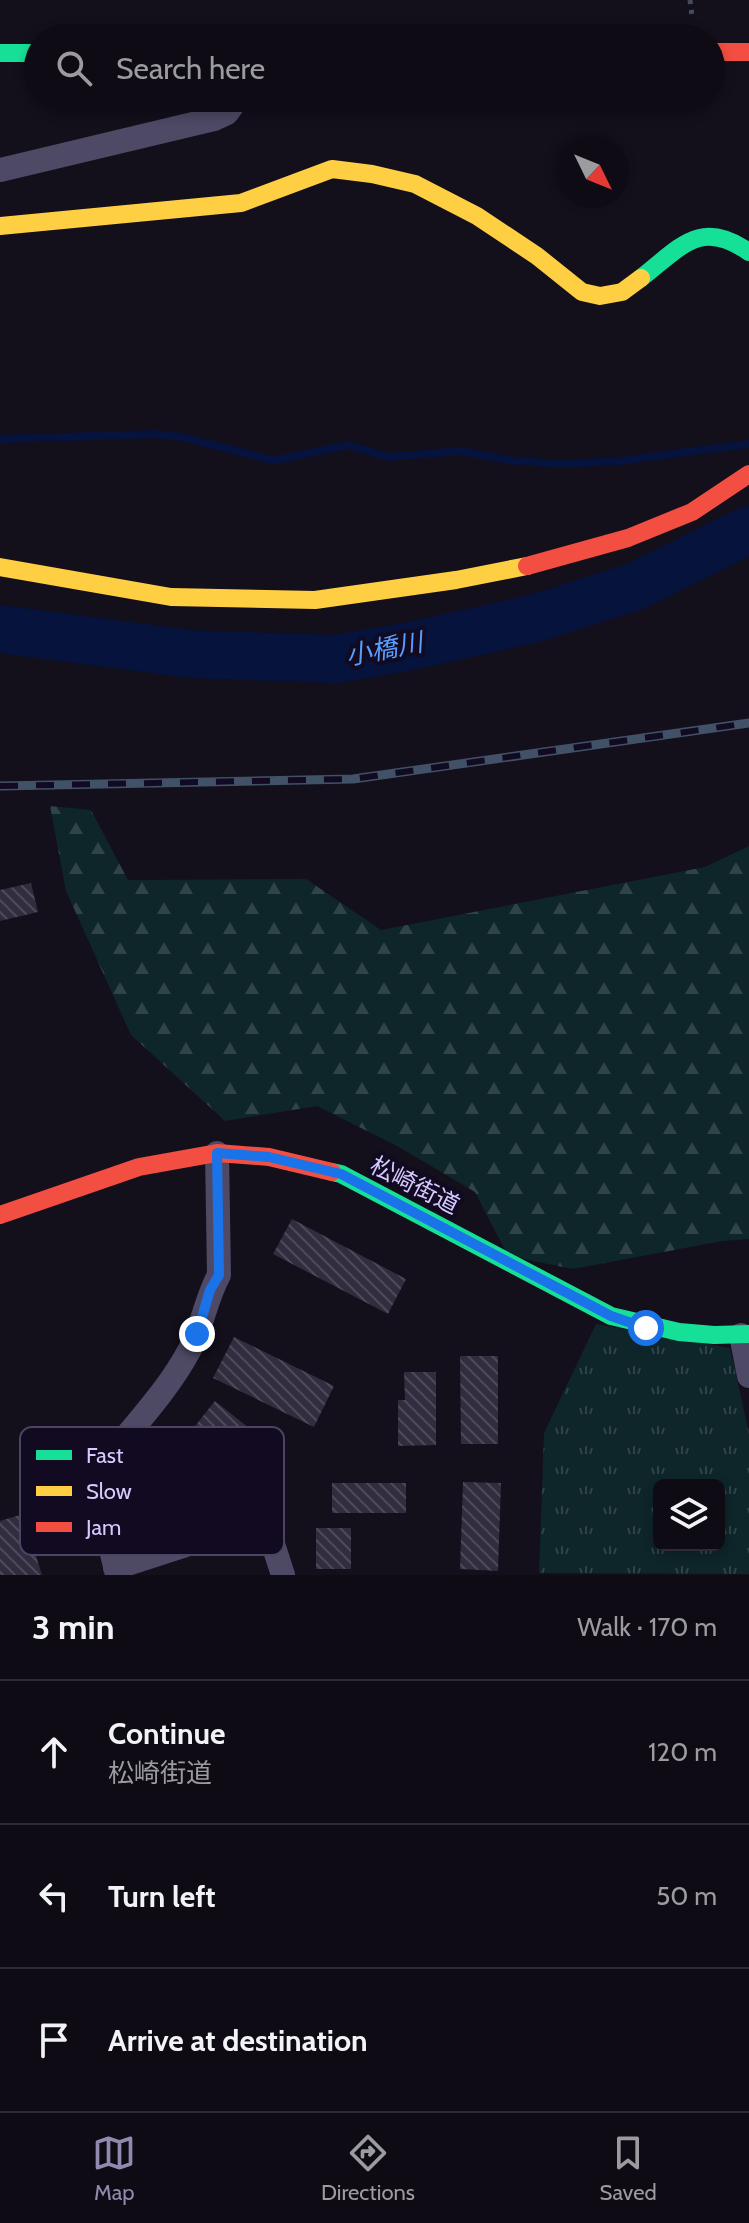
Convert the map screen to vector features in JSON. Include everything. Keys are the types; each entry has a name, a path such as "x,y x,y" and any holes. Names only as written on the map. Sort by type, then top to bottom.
{"street":[{"path":"725,52 749,52"},
{"path":"0,53 24,53"},
{"path":"0,170 214,119 228,112"},
{"path":"0,226 241,203 332,169 415,184 477,216 537,256 582,292 600,296 622,292 688,242 707,235 730,239 749,252"},
{"path":"0,567 171,597 315,600 456,580 545,563 628,538 692,512 749,474"},
{"path":"133,1427 189,1351 210,1290 219,1275 217,1153"},
{"name":"松崎街道","path":"0,1215 139,1167 217,1153 269,1157 341,1174 611,1316 646,1328 745,1334"},
{"path":"745,1334 749,1376"},
{"path":"116,1572 163,1555"},
{"path":"277,1555 283,1575"}],"path":[{"path":"690,0 692,16"}],"green space":[{"path":"50,806 91,810 128,880 306,879 381,930 705,867 749,846 749,1239 722,1241 573,1269 508,1256 475,1192 397,1146 317,1106 225,1121 131,1035 66,891"},
{"path":"596,1324 730,1348 749,1433 749,1574 539,1573 544,1433"}],"building":[{"path":"31,883 38,912 0,921 0,890"},
{"path":"292,1219 406,1279 388,1314 273,1254"},
{"path":"234,1337 334,1386 314,1427 213,1378"},
{"path":"460,1356 498,1356 498,1444 461,1444"},
{"path":"404,1372 436,1372 436,1445 398,1446 398,1400 405,1400"},
{"path":"215,1401 248,1427 194,1427"},
{"path":"463,1482 501,1483 498,1571 460,1569"},
{"path":"332,1483 406,1483 406,1513 332,1513"},
{"path":"20,1515 20,1555 36,1555 42,1575 0,1575 0,1521"},
{"path":"316,1528 351,1528 351,1569 316,1569"}],"waterway":[{"path":"0,439 157,434 182,437 268,459 282,459 348,445 388,457 461,451 508,460 558,464 619,461 748,444"},
{"name":"小橋川","path":"0,629 191,654 336,659 533,619 636,586 749,530"}],"railway":[{"path":"0,786 353,779 749,723"}],"traffic: fast":[{"path":"0,53 24,53"},
{"path":"641,278 680,247 704,237 717,237 749,252"},
{"path":"332,1172 611,1316 679,1332 749,1334"}],"traffic: slow":[{"path":"0,226 241,203 332,169 415,184 477,216 537,256 582,292 600,296 622,292 641,278"},
{"path":"0,567 171,597 315,600 456,580 527,566"}],"traffic: jam":[{"path":"725,52 749,52"},
{"path":"527,566 628,538 692,512 749,474"},
{"path":"0,1215 139,1167 217,1153 269,1157 332,1172"}],"route":[{"path":"197,1334 210,1290 219,1275 217,1153 269,1157 341,1174 611,1316 646,1328"}]}
